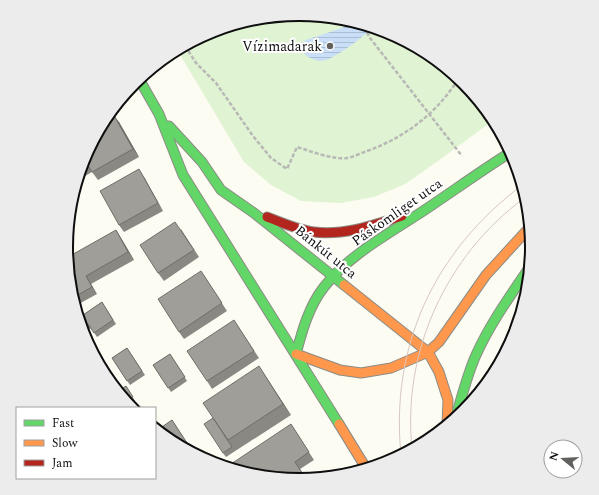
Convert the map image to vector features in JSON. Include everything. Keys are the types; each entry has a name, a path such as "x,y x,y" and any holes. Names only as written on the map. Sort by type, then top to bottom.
{"street":[{"name":"Bánkút utca","path":"142,84 159,114 183,175 364,464"},
{"name":"Bánkút utca","path":"159,114 202,162 221,190 254,213 428,352 438,372 448,400 447,419"},
{"name":"Páskomliget utca","path":"296,354 305,323 316,299 333,276 366,248 506,155"},
{"path":"254,213 315,232 337,232 362,229 425,210"},
{"path":"296,354 340,370 361,374 391,368 428,352 439,342 486,274 526,231"},
{"path":"458,410 476,354 490,328 524,275"}],"path":[{"path":"366,31 464,158"},
{"path":"190,49 189,52 196,63 216,83 253,136 271,158 287,169 297,146 320,155 346,158 375,148 406,132 430,114 448,95 455,83"}],"green space":[{"path":"285,21 314,21 344,25 386,38 413,51 449,77 470,98 489,123 405,184 374,197 340,203 301,201 271,185 244,162 180,55 213,38 255,25"}],"water":[{"path":"347,26 368,32 347,48 325,60 320,61 311,58 300,49 301,43 306,40"}],"building":[{"path":"115,117 133,149 92,172 88,166 90,161 103,134"},
{"path":"139,169 158,203 119,225 100,191"},
{"path":"175,222 194,250 158,273 140,245"},
{"path":"116,230 128,252 86,276 92,287 78,295 73,254"},
{"path":"201,271 222,303 179,332 158,299"},
{"path":"102,302 113,320 94,333 88,324 87,325 83,315"},
{"path":"234,320 254,351 207,381 187,351"},
{"path":"127,348 142,371 127,381 112,358"},
{"path":"170,354 185,377 168,388 153,365"},
{"path":"259,366 283,404 228,440 203,403"},
{"path":"126,386 133,397 131,399 122,388"},
{"path":"213,418 232,447 223,453 204,424"},
{"path":"172,420 187,443 186,444 162,427"},
{"path":"291,424 309,452 295,462 302,473 301,474 285,474 255,470 232,463"}],"tram line":[{"path":"401,451 399,415 403,376 411,339 424,304 442,271 464,241 490,212 518,189"},
{"path":"412,445 411,412 414,377 422,342 435,309 451,278 472,248 496,222 521,200"}],"traffic: fast":[{"path":"142,84 159,114 183,175 339,424"},
{"path":"169,126 202,162 221,190 254,213 344,285"},
{"path":"296,354 314,302 324,287 344,266 380,239 506,155"},
{"path":"458,410 476,355 501,310 524,275"}],"traffic: slow":[{"path":"296,354 340,370 361,373 391,368 428,352 439,342 486,275 526,231"},
{"path":"344,285 428,352 439,372 448,400 447,419"},
{"path":"339,424 364,464"}],"traffic: jam":[{"path":"267,217 302,230 325,233 359,229 402,216"}],"place":[{"name":"Vízimadarak","path":"330,46"}]}
